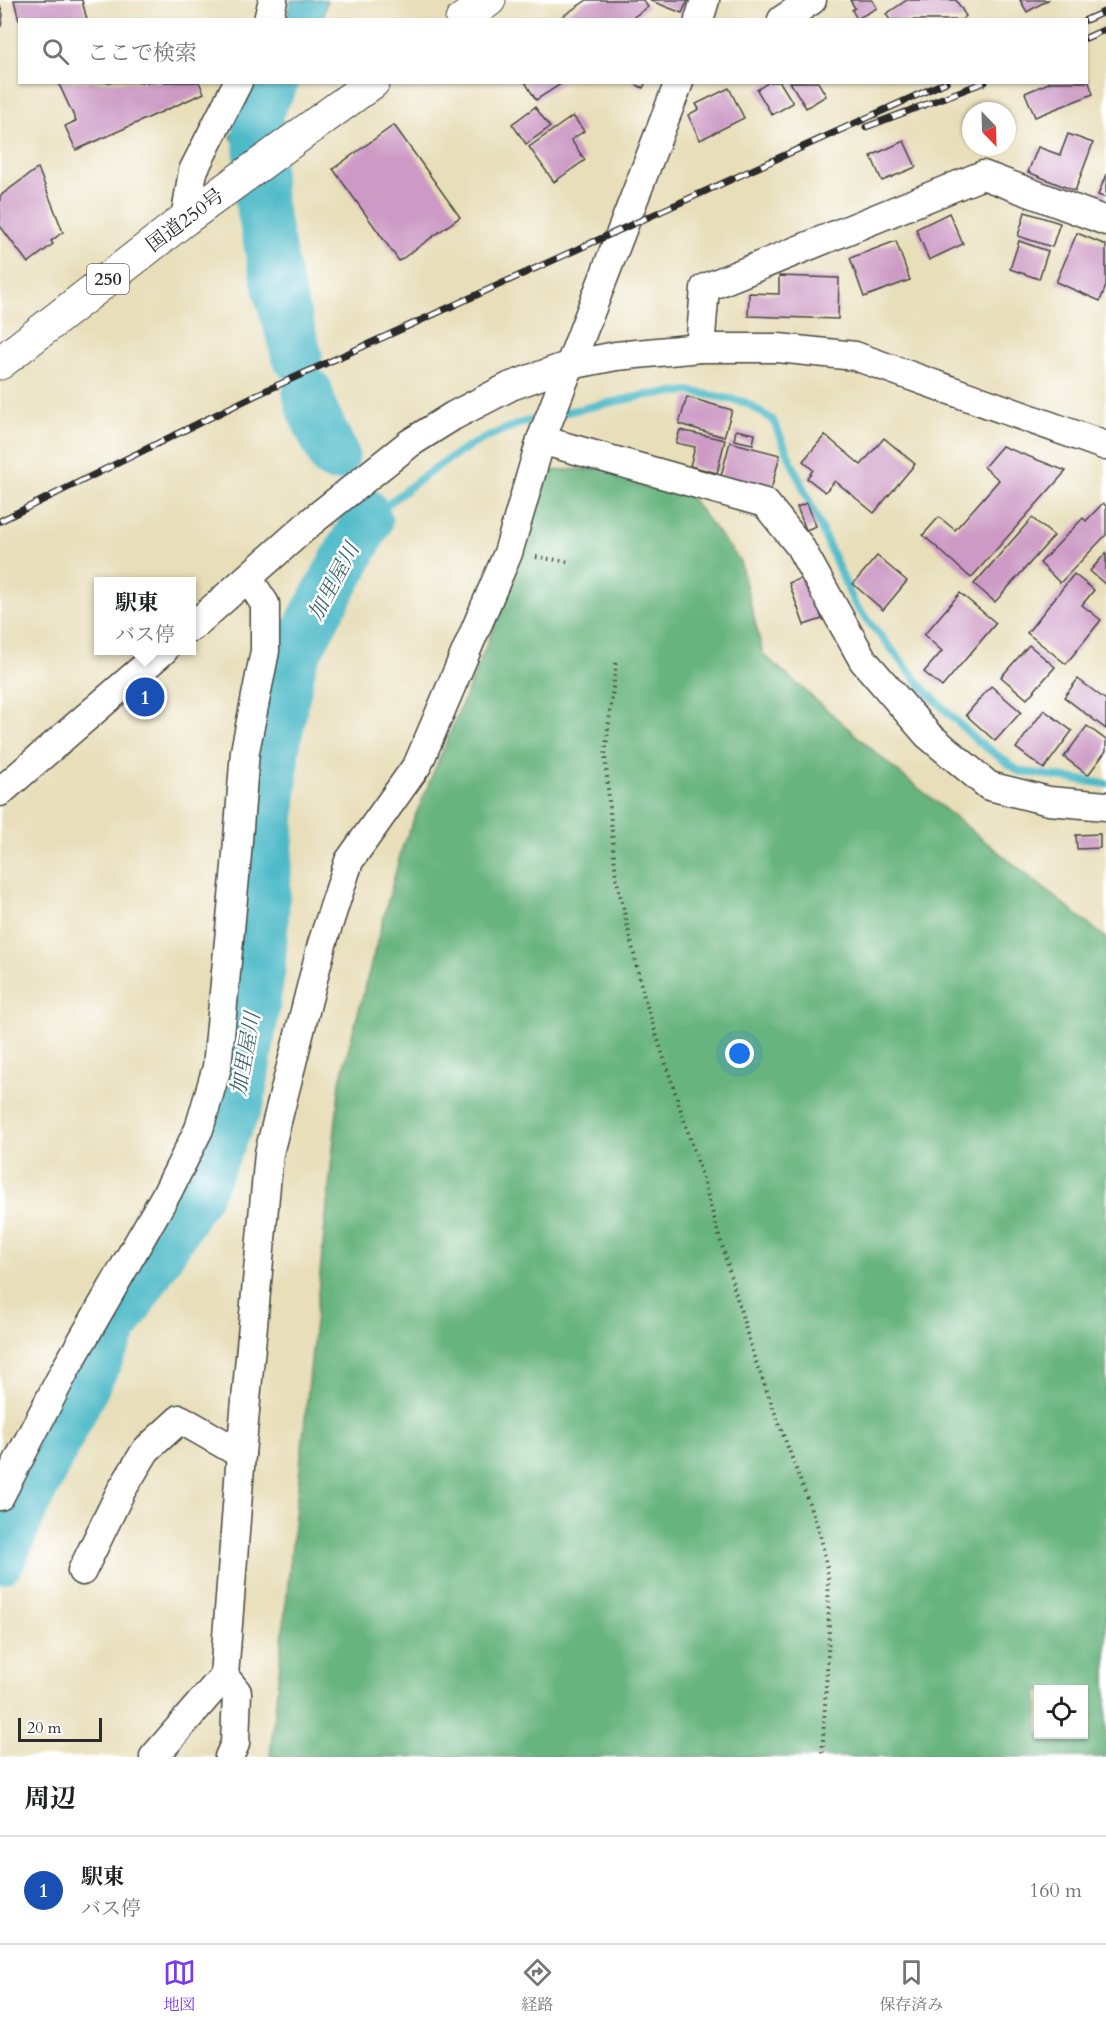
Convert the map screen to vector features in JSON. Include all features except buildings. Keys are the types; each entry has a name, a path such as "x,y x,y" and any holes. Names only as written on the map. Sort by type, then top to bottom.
{"highway":[{"path":"465,18 489,0"},
{"name":"国道250号","path":"0,363 185,219 361,92"}],"street":[{"path":"268,18 273,0"},
{"path":"700,18 705,0"},
{"path":"785,18 812,0"},
{"path":"185,219 193,171 237,84"},
{"path":"154,1757 224,1676 241,1454 269,1153 322,944 349,861 418,764 508,553 542,440 680,84"},
{"path":"700,348 705,288 983,175 1106,221"},
{"path":"196,624 312,521 410,443 453,416 511,386 570,365 616,356 700,348 778,348 855,357 1106,446"},
{"path":"542,440 765,503 799,545 862,660 928,735 989,786 1049,801 1106,806"},
{"path":"0,1496 64,1372 168,1191 199,1129 217,1067 237,866 245,751 265,651 265,604 248,578"},
{"path":"0,792 159,655"},
{"path":"82,1570 121,1491 146,1450 180,1419 241,1454"},
{"path":"224,1676 237,1692 235,1744 229,1757"}],"path":[{"path":"616,663 605,755 616,877 644,998 700,1169 753,1354 820,1533 828,1572 829,1635 822,1757"}],"green space":[{"path":"604,468 678,482 740,561 763,654 897,771 1106,938 1106,1757 270,1757 340,1081 402,848 494,627 546,471"}],"water":[{"path":"291,0 327,0 323,18 286,18"},
{"path":"258,84 287,84 282,90 276,110 234,142 231,137"}],"waterway":[{"name":"加里屋川","path":"272,84 258,110 260,199 278,288 297,356"},
{"path":"557,414 646,395 689,391 745,402 773,420 855,605 924,689 976,740 1019,771 1106,784"},
{"name":"加里屋川","path":"308,393 312,410 334,456"},
{"path":"367,521 408,488 472,445 495,433 544,417"},
{"name":"加里屋川","path":"0,1559 24,1505 114,1325 198,1191 240,1098 260,970 274,749 292,659 367,521 363,512"}],"railway":[{"path":"1088,19 1106,11"},
{"path":"1088,37 1106,29"},
{"path":"0,521 256,395 942,84"},
{"path":"866,127 980,84"}],"place":[{"name":"駅東","path":"145,697"}]}
